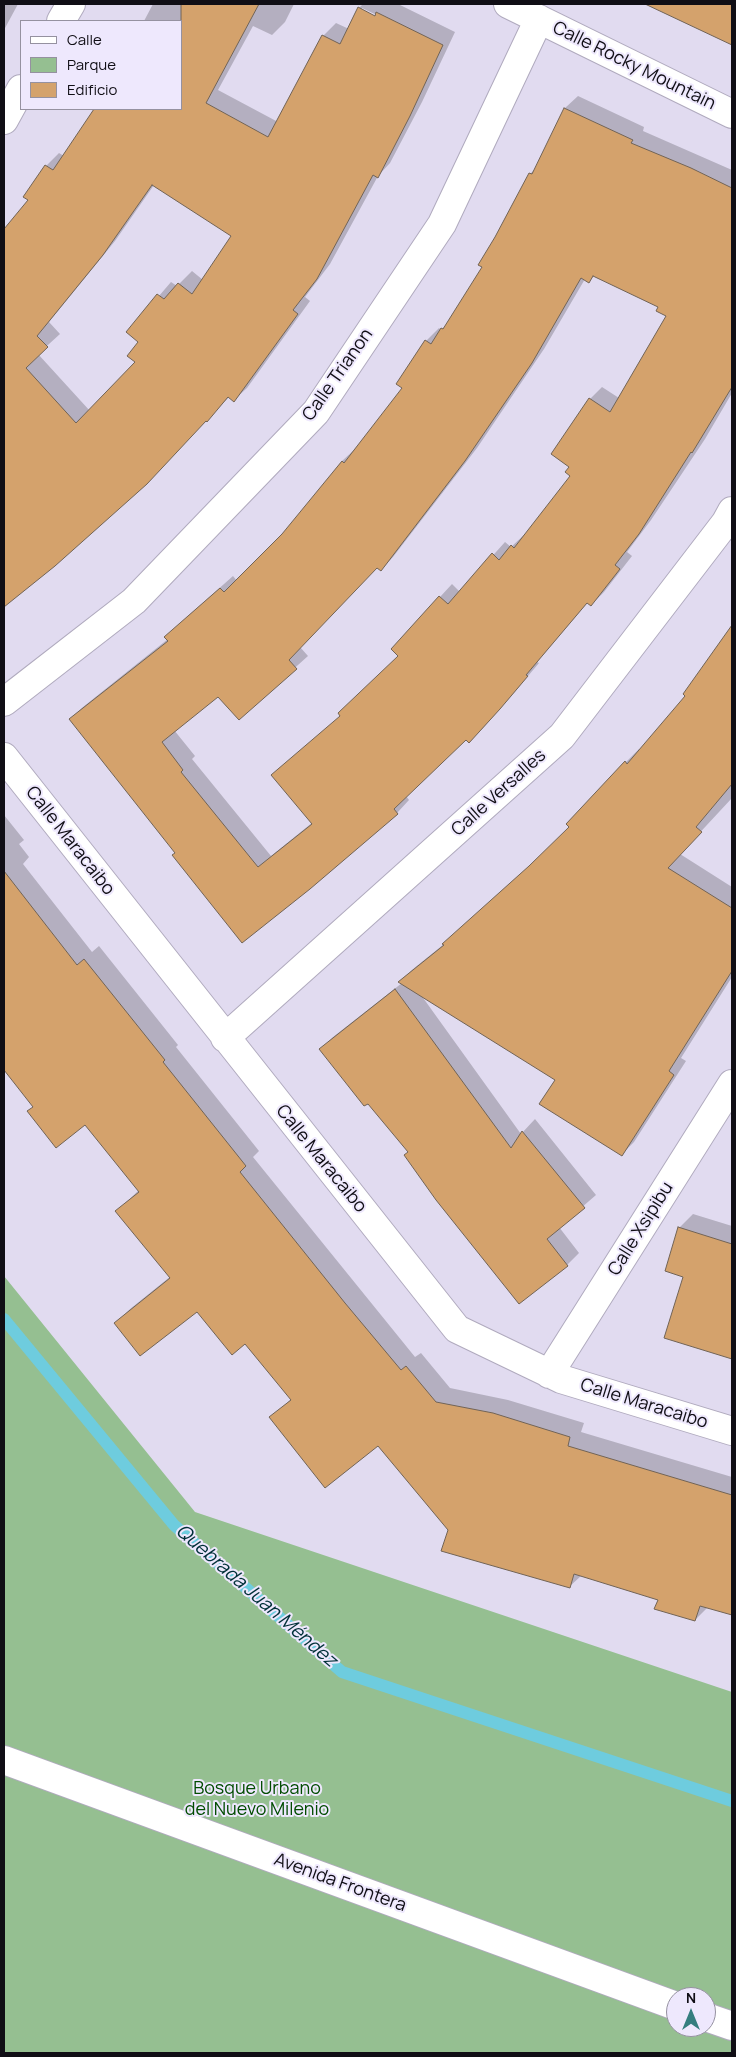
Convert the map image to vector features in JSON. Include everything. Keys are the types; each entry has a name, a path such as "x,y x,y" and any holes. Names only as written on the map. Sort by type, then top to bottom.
{"street":[{"path":"62,20 71,4"},
{"name":"Calle Rocky Mountain","path":"508,4 732,114"},
{"name":"Calle Trianon","path":"4,702 134,601 316,412 442,224 539,19"},
{"path":"4,120 20,91"},
{"name":"Calle Versalles","path":"225,1038 562,736 720,530 732,511"},
{"name":"Calle Maracaibo","path":"4,757 457,1329 549,1374 732,1431"},
{"name":"Calle Xsipibu","path":"549,1374 732,1084"},
{"name":"Avenida Frontera","path":"4,1760 666,2002"},
{"path":"716,2020 732,2026"}],"green space":[{"name":"Bosque Urbano del Nuevo Milenio","path":"4,1276 195,1512 732,1692 732,2053 4,2053"}],"building":[{"path":"181,4 259,4 206,103 268,137 322,35 340,44 358,7 375,16 376,12 443,45 410,116 378,178 373,175 317,279 293,310 298,314 234,402 228,397 207,422 147,484 55,566 4,607 4,229 28,200 23,197 45,165 53,170 93,110 182,110","holes":["152,185 231,236 192,294 178,283 164,299 157,294 126,332 138,342 127,356 135,362 76,423 26,368 48,347 37,336 103,255"]},
{"path":"645,4 732,4 732,45"},
{"path":"564,108 633,140 631,143 691,168 732,188 732,387 639,534 615,565 620,569 591,606 587,603 526,675 528,676 469,743 466,740 394,809 398,814 310,889 242,943 172,855 175,853 69,719 168,641 164,637 220,588 224,592 282,534 342,461 344,463 402,388 396,384 425,340 431,344 441,328 443,329 482,267 478,265 529,173 532,174","holes":["593,276 658,307 656,311 666,316 610,412 589,398 551,454 569,467 565,472 570,476 514,548 511,545 499,560 492,553 448,604 439,596 391,649 398,656 338,713 340,716 271,775 312,824 258,867 181,772 183,770 162,742 218,697 239,720 297,669 289,660 377,568 381,571 465,461 532,363 581,278 589,283"]},
{"path":"732,625 732,784 696,827 702,832 668,868 732,908 732,971 669,1071 674,1075 622,1156 539,1104 555,1080 398,982 444,945 442,944 529,866 569,827 566,824 625,761 627,764 685,696 683,694"},
{"path":"4,871 77,965 84,959 165,1060 163,1062 246,1166 240,1172 345,1303 401,1370 406,1366 436,1402 493,1413 570,1437 568,1446 732,1495 732,1615 700,1606 695,1621 654,1609 658,1600 574,1574 570,1588 441,1551 448,1530 378,1446 325,1488 269,1417 291,1400 245,1344 232,1355 197,1312 140,1356 114,1323 170,1278 115,1211 139,1192 85,1125 56,1148 27,1111 33,1107 4,1070"},
{"path":"395,989 511,1148 522,1131 585,1208 547,1239 568,1266 519,1304 436,1200 404,1155 408,1152 368,1104 364,1106 319,1049"},
{"path":"678,1227 732,1244 732,1359 664,1338 683,1277 665,1271"}],"waterway":[{"name":"Quebrada Juan Méndez","path":"4,1319 174,1525 342,1672 732,1801"}]}
